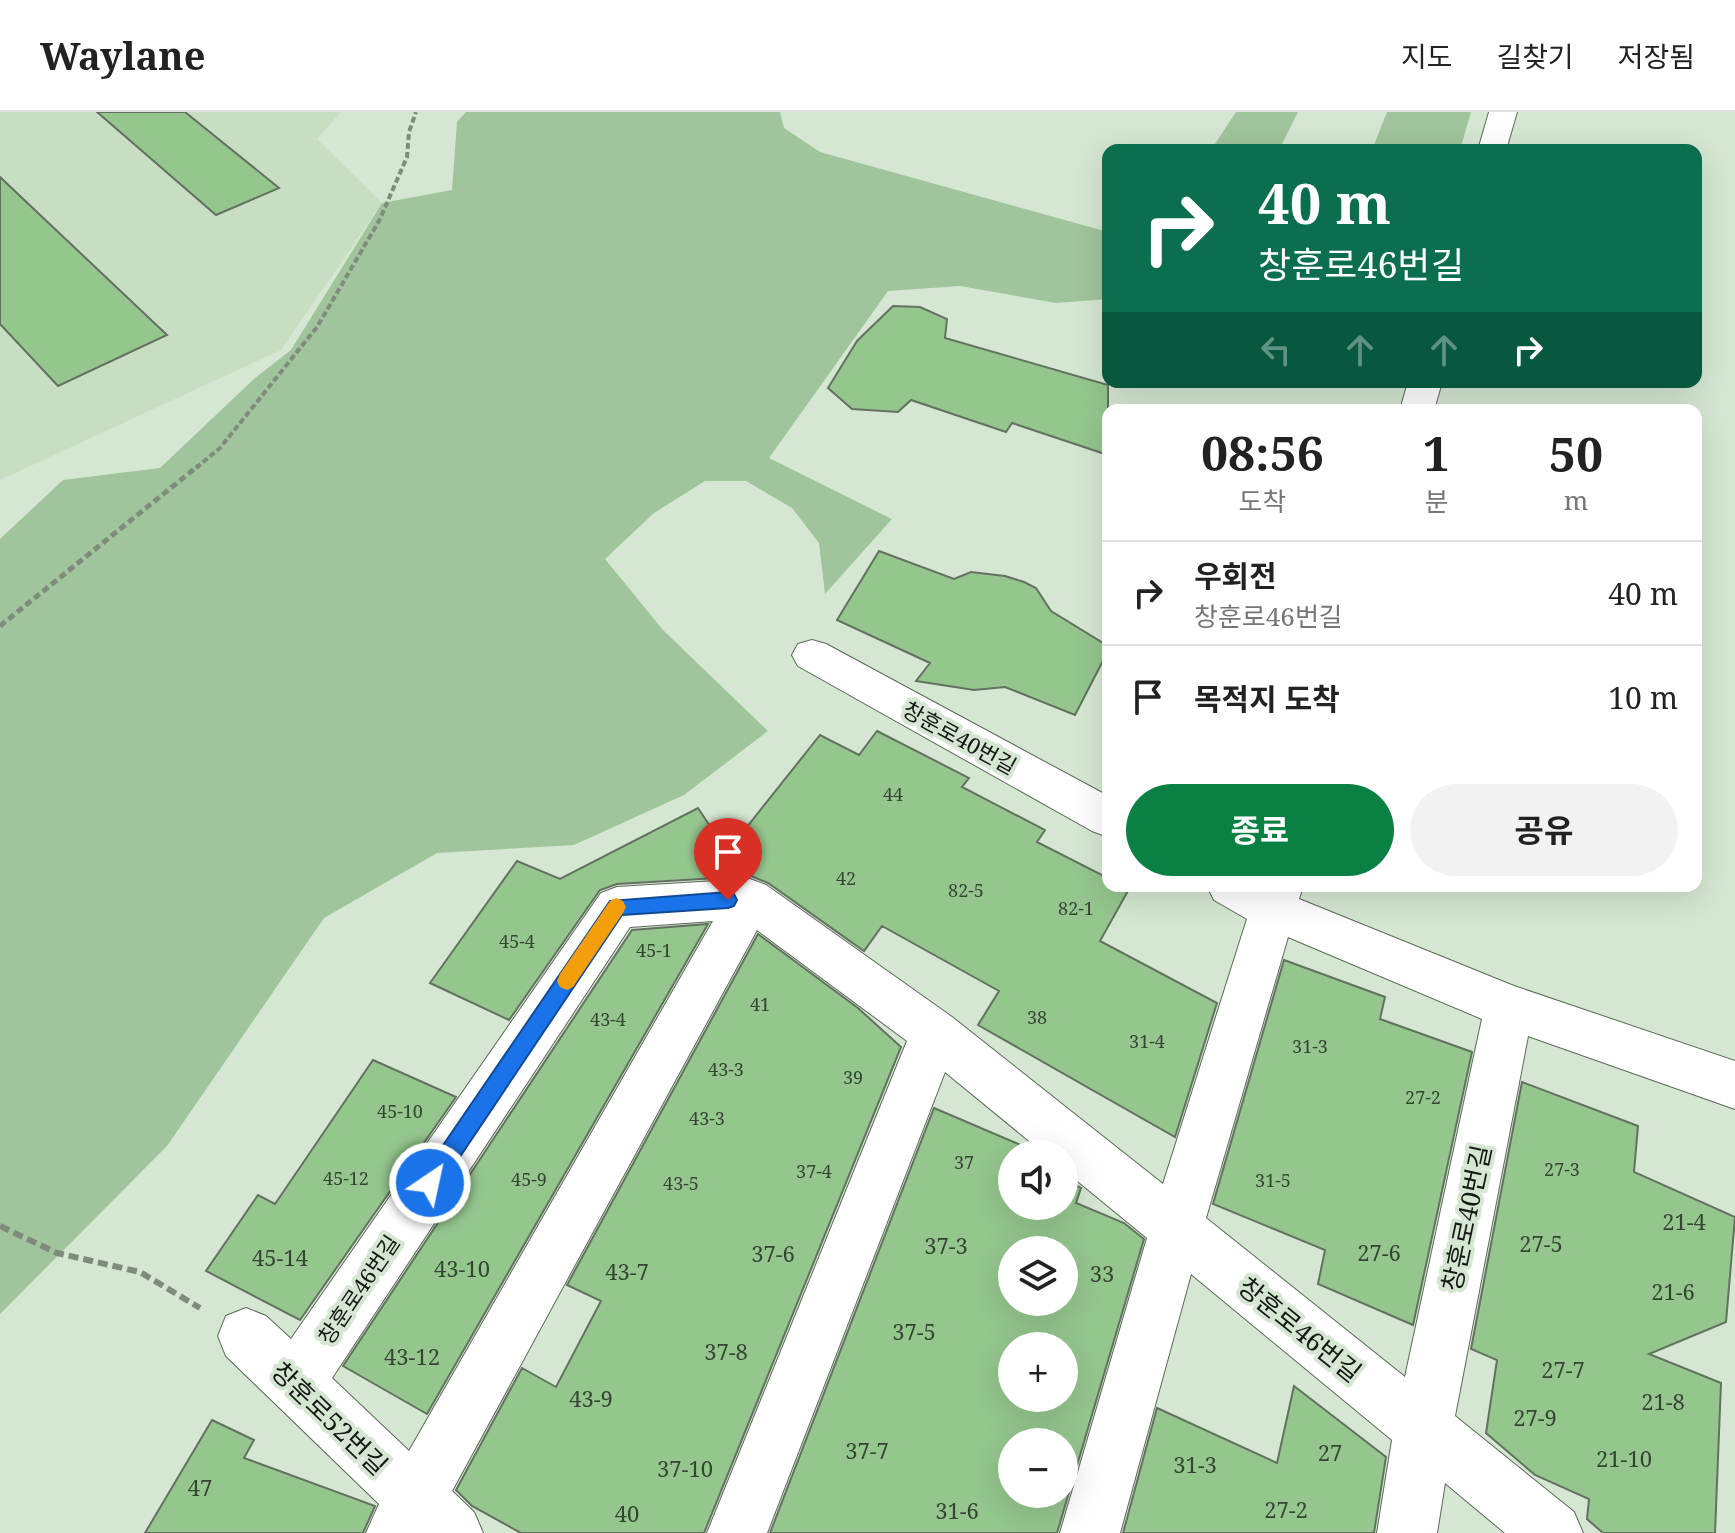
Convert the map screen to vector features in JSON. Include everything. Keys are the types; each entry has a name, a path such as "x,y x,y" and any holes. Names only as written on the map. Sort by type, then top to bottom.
{"street":[{"path":"1494,144 1503,112"},
{"name":"창훈로40번길","path":"812,655 1102,815"},
{"path":"1253,892 1276,898 1509,1007 1735,1085"},
{"path":"1090,1533 1176,1229 1276,898"},
{"path":"421,1522 750,899"},
{"name":"창훈로46번길","path":"294,1384 617,907 750,899 935,1033 1553,1533"},
{"name":"창훈로40번길","path":"1423,1430 1509,1007"},
{"path":"737,1533 935,1033"},
{"name":"창훈로52번길","path":"246,1336 421,1522"},
{"path":"1407,1533 1423,1430"}],"path":[{"path":"0,626 220,448 317,327 379,221 407,157 409,132 416,112"},
{"path":"0,1226 57,1253 140,1272 246,1336"}],"shaded area":[{"path":"0,112 341,112 317,139 382,203 281,350 0,480"},
{"path":"466,112 780,112 784,128 820,152 1102,230 1102,299 1056,303 960,286 888,291 769,458 892,519 825,594 819,543 792,508 746,481 705,481 654,513 605,559 663,630 768,731 684,795 574,845 437,853 324,918 167,1146 0,1314 0,539 63,480 160,468 255,378 291,350 382,203 452,190 457,122"},
{"path":"1236,112 1298,112 1282,144 1215,144"},
{"path":"1387,112 1471,112 1462,144 1374,144"}],"building":[{"path":"97,112 185,112 279,188 216,215"},
{"path":"0,177 167,335 58,386 0,324"},
{"path":"893,306 920,307 947,319 945,338 1102,383 1102,388 1108,388 1108,404 1102,404 1102,453 1012,423 1006,432 911,400 898,412 852,409 828,388 857,341"},
{"path":"879,551 954,579 971,572 1005,576 1036,588 1051,611 1102,642 1102,663 1075,715 1005,687 974,690 916,681 930,663 837,620"},
{"path":"877,731 969,778 962,787 1045,830 1037,842 1102,875 1102,892 1127,892 1100,941 1217,1003 1175,1137 978,1025 999,991 882,926 864,951 768,883 751,876 617,884 600,890 509,1020 430,983 517,861 560,879 698,808 727,852 820,735 859,755"},
{"path":"708,924 427,1414 343,1366 632,930"},
{"path":"758,934 858,1008 901,1047 704,1533 521,1533 472,1506 456,1490 522,1368 556,1387 601,1301 567,1285"},
{"path":"1284,960 1385,997 1380,1019 1472,1052 1413,1325 1318,1284 1325,1250 1213,1204"},
{"path":"373,1060 456,1097 300,1320 206,1271 258,1195 275,1204"},
{"path":"1522,1082 1638,1126 1634,1172 1735,1217 1726,1322 1649,1354 1721,1383 1715,1533 1603,1533 1587,1519 1589,1499 1535,1475 1486,1433 1497,1360 1471,1349"},
{"path":"934,1108 1009,1140 998,1140 998,1220 1078,1220 1078,1204 1124,1223 1144,1239 1078,1462 1078,1428 998,1428 998,1508 1064,1508 1057,1533 770,1533"},
{"path":"1294,1386 1386,1457 1374,1533 1123,1533 1157,1408 1277,1463"},
{"path":"212,1420 254,1440 244,1458 375,1506 363,1533 145,1533"}],"slow traffic":[{"path":"567,981 616,907"}],"route":[{"path":"430,1183 617,907 728,900"}]}
